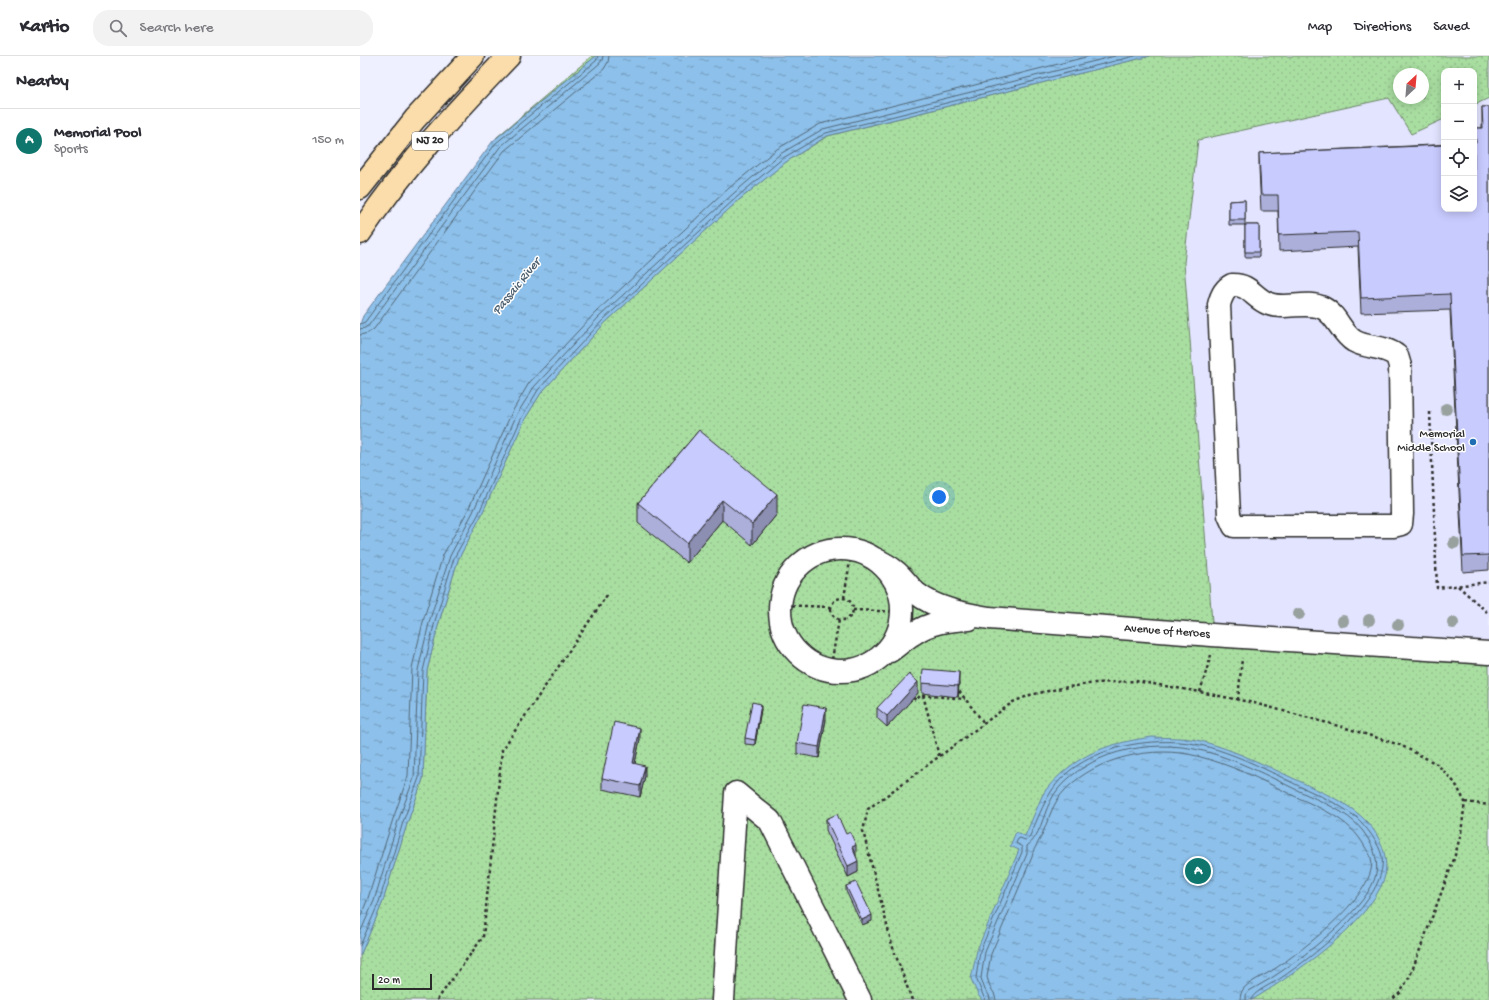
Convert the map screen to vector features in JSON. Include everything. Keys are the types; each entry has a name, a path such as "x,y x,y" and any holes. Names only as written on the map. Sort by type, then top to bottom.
{"main road":[{"name":"NJ 20","path":"360,188 415,119 473,56"},
{"name":"NJ 20","path":"360,233 401,178 435,136 509,56"}],"street":[{"path":"1236,285 1248,288 1259,298 1269,304 1316,306 1323,308 1334,317 1349,338 1359,343 1386,349 1397,356 1400,366 1402,514 1401,524 1393,526 1234,526 1229,515 1219,305 1227,287 1236,285"},
{"path":"878,659 890,647 898,632 902,612 902,602 899,589 893,577 884,566 862,553 829,550 816,554 803,561 793,571 785,583 780,598 779,612 781,626 785,637 793,649 802,658 814,666 830,671 853,671 866,667 878,659 914,633 939,622 989,618"},
{"name":"Avenue of Heroes","path":"862,553 895,571 911,588 925,599 968,615 989,618 1212,635 1486,654"},
{"path":"723,1000 736,793 770,821 860,1000"}],"path":[{"path":"1430,412 1437,588 1489,582"},
{"path":"844,598 862,553"},
{"path":"1458,586 1489,614"},
{"path":"437,1000 483,937 502,750 607,595"},
{"path":"844,598 850,602 853,610 852,615 846,620 839,620 832,616 831,607 833,601 844,598"},
{"path":"780,605 831,607"},
{"path":"853,610 902,612"},
{"path":"830,671 839,620"},
{"path":"1200,692 1212,654 1212,635"},
{"path":"1238,700 1244,637"},
{"path":"912,1000 892,945 863,831 868,809 1013,702 1030,695 1062,688 1095,683 1136,681 1238,700 1346,728 1400,745 1437,764 1455,783 1465,802 1461,832 1454,858 1410,976 1400,993 1391,1000"},
{"path":"958,691 984,723"},
{"path":"913,698 916,700 923,695 965,699"},
{"path":"923,695 939,756"},
{"path":"1465,802 1489,805"}],"shaded area":[{"path":"1389,98 1411,134 1441,120 1441,212 1477,212 1477,104 1489,98 1489,653 1212,635 1184,263 1197,140"}],"green space":[{"path":"592,56 596,56 496,138"},
{"path":"1150,56 1489,56 1489,98 1477,104 1477,68 1441,68 1441,120 1411,134 1389,98 1198,140 1184,263 1213,635 1489,656 1489,1000 360,1000 360,956 382,904 423,779 427,671 438,626 458,560 481,516 525,419 541,393 605,323 739,200 786,162 828,136"}],"water":[{"name":"Passaic River","path":"596,56 1150,56 827,136 786,162 739,200 605,323 541,393 525,419 481,516 458,560 439,622 427,671 423,779 382,904 360,956 360,324 363,316 493,141"},
{"path":"1152,737 1183,738 1201,741 1226,749 1299,781 1345,804 1368,823 1377,835 1383,849 1386,872 1375,896 1362,914 1346,931 1308,963 1252,1000 982,1000 978,995 971,979 977,950 1019,850 1010,846 1016,832 1025,836 1044,793 1056,778 1072,765 1093,752 1104,748 1127,741"}],"building":[{"name":"Memorial Middle School","path":"1482,107 1489,107 1489,555 1463,556 1450,294 1361,298 1358,232 1279,235 1278,195 1261,195 1259,153 1441,145 1441,212 1477,212 1477,128 1483,128"},
{"path":"1245,200 1245,220 1229,220 1229,201"},
{"path":"1245,225 1259,225 1259,252 1245,252"},
{"path":"699,430 777,494 752,524 722,500 687,543 638,503"},
{"path":"923,669 959,672 958,686 922,683"},
{"path":"909,674 918,682 887,716 877,708"},
{"path":"752,702 761,704 755,740 745,738"},
{"path":"804,704 826,708 819,747 797,743"},
{"path":"614,722 640,728 633,763 645,766 640,786 602,778"},
{"path":"837,814 846,834 850,832 856,845 852,847 858,861 848,866 826,819"},
{"path":"856,882 872,915 862,920 846,886"}],"place":[{"name":"Memorial Middle School","path":"1473,442"},
{"name":"Memorial Pool","path":"1198,871"}]}
